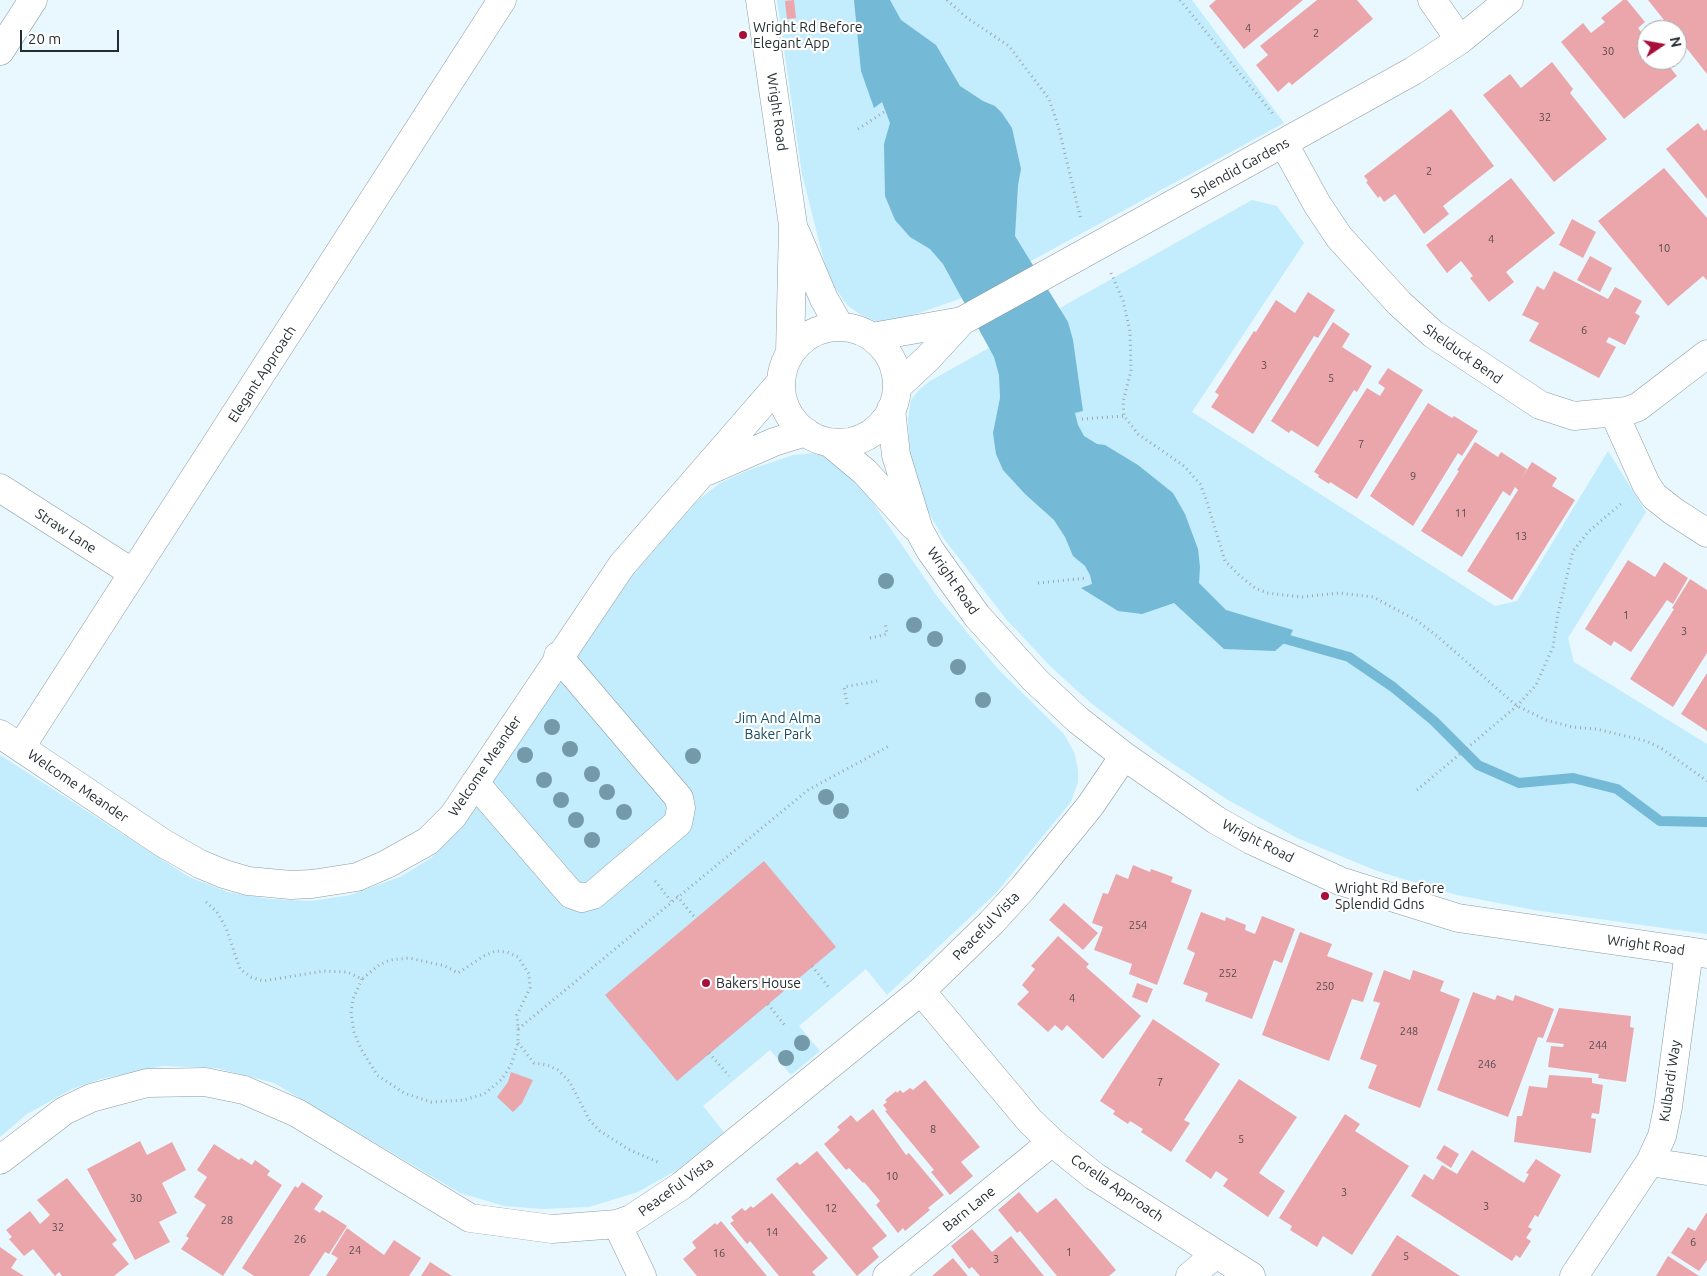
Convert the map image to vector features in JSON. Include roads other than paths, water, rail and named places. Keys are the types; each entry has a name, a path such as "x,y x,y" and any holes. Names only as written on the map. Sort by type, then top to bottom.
{"street":[{"path":"0,51 33,0"},
{"name":"Elegant Approach","path":"10,740 133,573 502,0"},
{"name":"Wright Road","path":"760,0 793,225 790,353"},
{"path":"1432,0 1460,40"},
{"name":"Splendid Gardens","path":"872,337 962,320 1284,144 1413,71 1460,40 1509,0"},
{"name":"Shelduck Bend","path":"1284,144 1316,204 1339,237 1399,303 1432,334 1540,405 1574,416 1614,414 1638,406 1707,354"},
{"name":"Wright Road","path":"793,225 824,299 840,327"},
{"name":"Splendid Gardens","path":"894,398 962,320"},
{"path":"840,327 857,330 872,337 886,350 894,368 894,398 878,428 863,438 846,443 817,437 792,419 784,401 781,382 784,367 790,353 804,338 821,330 840,327"},
{"name":"Welcome Meander","path":"10,740 163,843 200,864 248,881 291,885 357,877 410,853 428,841 453,816 558,656 622,565 781,382"},
{"name":"Wright Road","path":"894,398 896,455 919,530 930,550 977,616 1034,680 1078,720 1124,756 1216,820 1251,840 1340,881 1458,918 1698,952"},
{"path":"1614,414 1646,484 1654,496 1707,533"},
{"name":"Wright Road","path":"817,437 865,472 919,530"},
{"name":"Welcome Meander","path":"702,474 774,442 817,437"},
{"name":"Straw Lane","path":"0,488 133,573"},
{"path":"475,783 571,894 582,898 593,896 678,823 681,808 679,798 558,656"},
{"name":"Peaceful Vista","path":"0,1160 64,1110 91,1098 147,1083 205,1082 244,1090 297,1113 470,1218 552,1229 618,1224 642,1214 681,1186 921,991 991,924 1023,888 1090,806 1124,756"},
{"name":"Kulbardi Way","path":"1574,1276 1650,1162 1662,1136 1698,952"},
{"name":"Corella Approach","path":"921,991 1030,1121 1052,1142 1094,1176 1251,1276"},
{"name":"Barn Lane","path":"887,1276 1052,1142"},
{"path":"1650,1162 1707,1171"},
{"path":"618,1224 642,1276"},
{"path":"1190,1276 1216,1254"}],"waterway":[{"path":"1275,636 1349,657 1393,687 1434,721 1478,765 1519,783 1573,778 1617,789 1660,821 1707,822"}],"place":[{"name":"Wright Rd Before Elegant App","path":"743,35"},
{"name":"Wright Rd Before Splendid Gdns","path":"1325,896"},
{"name":"Bakers House","path":"706,983"}],"park label":[{"name":"Jim And Alma Baker Park","path":"778,726"}]}
